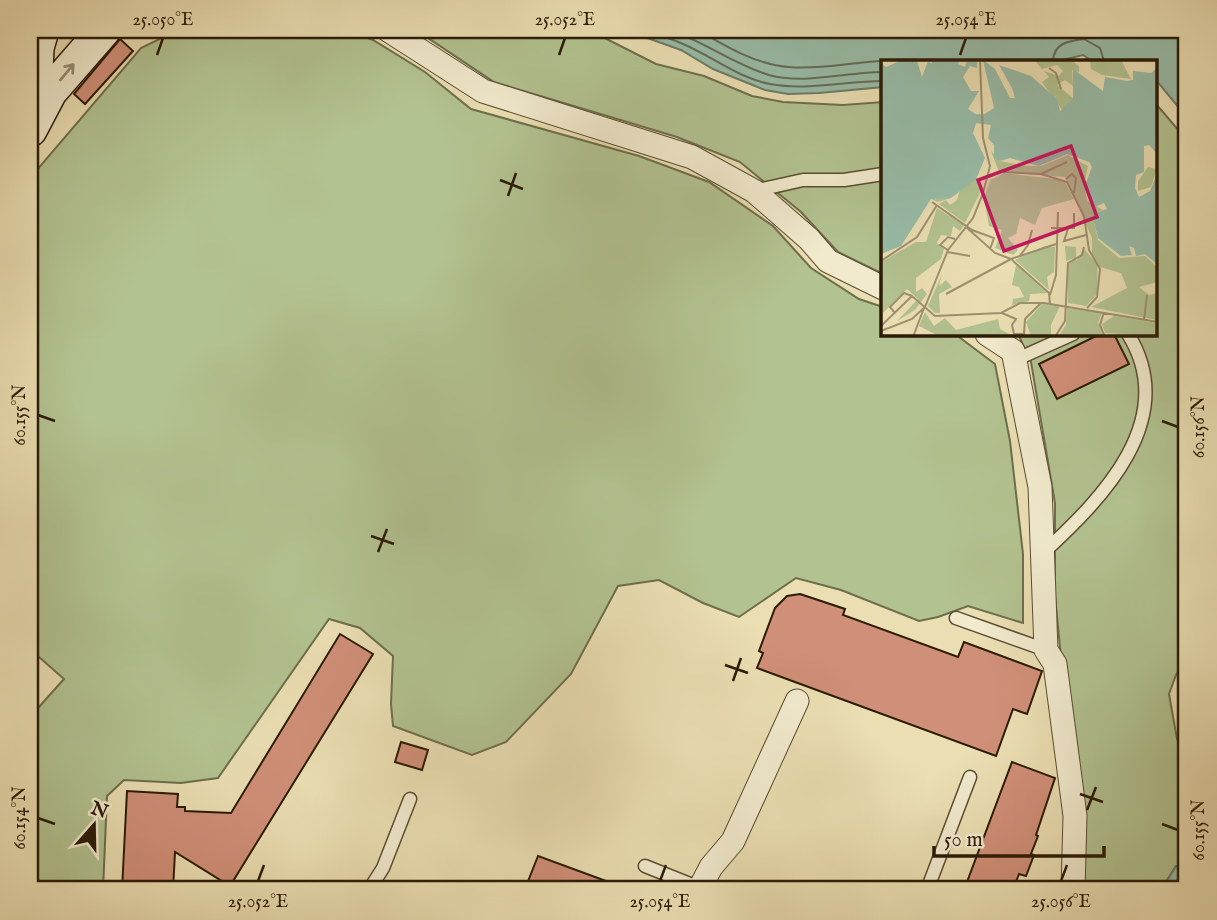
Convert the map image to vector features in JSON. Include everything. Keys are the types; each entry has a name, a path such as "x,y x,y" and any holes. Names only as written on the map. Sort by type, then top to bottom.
{"main road":[{"path":"32,124 37,48 41,30"},
{"path":"32,124 50,93 104,30"}],"street":[{"path":"388,30 483,91 692,157 754,191 809,239 828,261 881,287"},
{"path":"990,336 1013,351 1040,487 1046,650 1055,664 1074,804 1076,857 1073,890"},
{"path":"701,889 711,867 733,841 797,701"}],"lane":[{"path":"754,191 803,180 844,180 881,174"},
{"path":"1015,360 1069,336"},
{"path":"1043,553 1084,516 1115,477 1134,446 1144,411 1145,387 1139,354 1129,336"},
{"path":"956,618 1046,650"},
{"path":"927,890 970,776"},
{"path":"369,890 383,868 410,799"},
{"path":"645,866 701,889"}],"shaded area":[{"path":"178,30 348,30 373,40 425,72 471,109 639,156 709,182 773,226 811,268 859,299 881,306 881,336 958,336 995,364 1010,441 1023,554 1023,623 968,606 919,621 841,590 796,578 739,617 703,603 659,580 618,586 571,674 506,742 472,755 393,726 393,656 360,628 329,619 218,778 181,783 124,780 107,796 103,890 30,890 30,717 64,679 30,649 30,178 141,48"},
{"path":"416,30 589,30 656,64 704,76 752,96 783,102 843,105 881,102 881,273 838,252 801,212 740,162 677,137 494,82"},
{"path":"1158,106 1187,140 1187,657 1169,694 1177,739 1187,759 1187,867 1176,866 1161,890 1083,890 1085,828 1055,596 1055,503 1031,362 1019,336 1158,336"}],"water":[{"path":"625,30 1187,30 1187,112 1179,108 1158,82 1158,60 1090,60 1083,55 1062,60 881,60 881,87 788,94 765,90 713,69 681,50"},
{"path":"1176,866 1187,867 1187,890 1161,890"}],"building":[{"path":"120,39 133,51 85,104 74,94"},
{"path":"1096,336 1115,336 1129,364 1057,399 1039,364"},
{"path":"800,594 845,609 843,615 958,657 964,642 1042,671 1027,714 1013,709 996,756 757,668 763,653 759,651 775,608 787,596"},
{"path":"340,634 373,654 230,886 175,852 173,890 122,890 127,791 178,794 177,807 185,807 185,811 231,813"},
{"path":"401,742 428,750 422,770 395,762"},
{"path":"1012,762 1055,778 1036,835 1038,836 1031,854 1034,855 1026,876 1019,874 1013,890 964,890"},
{"path":"538,856 625,890 543,890 527,884"}]}
